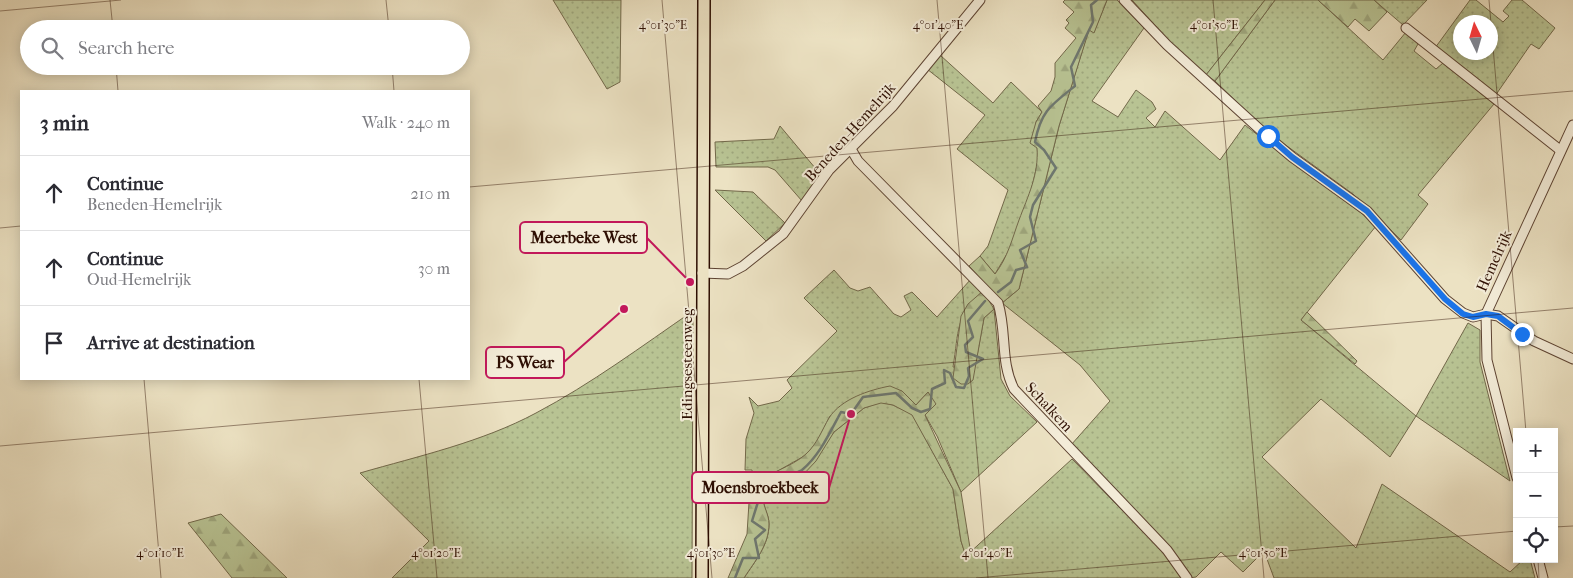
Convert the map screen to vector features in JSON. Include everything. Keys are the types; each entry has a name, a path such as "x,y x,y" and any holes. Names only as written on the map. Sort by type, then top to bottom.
{"main road":[{"name":"Edingsesteenweg","path":"702,578 704,0"}],"street":[{"name":"Beneden-Hemelrijk","path":"702,273 728,274 743,266 783,234 829,170 893,106 980,0"},
{"path":"1124,0 1167,45 1292,157 1367,211 1445,299 1463,314 1473,317 1486,314 1498,316 1534,341 1573,359"},
{"path":"1406,28 1481,90 1560,150"},
{"name":"Hemelrijk","path":"1516,473 1487,360 1486,314 1573,125"},
{"name":"Schalkem","path":"851,149 858,160 998,303 1003,318 1006,365 1014,390 1167,550 1187,578"},
{"path":"1539,563 1544,578"}],"green space":[{"path":"553,0 621,0 620,82 607,89"},
{"path":"1065,0 1107,0 1094,33 1089,30 1059,126 1019,289 1002,303 969,266 980,256 995,274 1006,254 1029,194 1035,176 1037,158 1037,148 1030,143 1036,122 1042,112 1038,106 1051,91 1055,77 1055,63 1076,38 1065,28 1069,23 1066,20 1074,12 1063,2"},
{"path":"1107,0 1117,0 1144,28 1092,101 1118,117 1136,90 1152,102 1156,109 1146,118 1155,127 1165,111 1220,160 1245,125 1376,226 1301,320 1416,416 1390,457 1321,399 1262,457 1356,548 1382,484 1510,572 1520,563 1531,563 1535,578 1274,578 1264,551 1243,572 1221,552 1196,577 1189,578 1071,445 1110,401 1080,365 1002,303 1019,289 1059,126 1089,29 1094,32"},
{"path":"1132,0 1265,0 1206,75 1173,45"},
{"path":"1265,0 1275,0 1215,81 1206,75"},
{"path":"1275,0 1318,0 1383,60 1406,32 1418,44 1414,51 1436,69 1443,63 1494,104 1418,195 1428,204 1401,240 1353,194 1269,133 1215,81"},
{"path":"1318,0 1374,0 1387,12 1369,31 1355,19 1348,27"},
{"path":"1374,0 1427,0 1403,25"},
{"path":"1470,0 1476,0 1494,15 1459,15"},
{"path":"1512,0 1522,0 1555,28 1539,49 1531,44 1495,96 1435,48 1453,23 1453,60 1498,60 1498,18 1503,22 1509,16 1503,11"},
{"path":"940,55 993,103 1011,82 1042,112 1036,122 1038,161 1031,191 1011,247 995,274 980,256 988,246 1008,190 957,149 985,115 927,69"},
{"path":"780,126 821,175 802,201 775,170 768,167 716,167 715,142 774,139"},
{"path":"715,190 753,192 785,223 766,241"},
{"path":"834,270 850,288 858,291 870,287 894,314 901,317 911,310 904,296 912,292 937,317 971,279 983,291 967,308 963,317 958,334 953,367 975,367 984,318 994,309 1001,379 1010,396 1037,422 961,492 937,436 925,415 928,392 916,405 902,391 830,416 817,442 806,455 753,485 752,470 745,470 746,439 754,413 749,397 758,406 779,401 792,388 787,380 837,331 804,298"},
{"path":"983,291 994,309 984,318 973,380 968,384 961,384 953,378 961,316 968,304"},
{"path":"693,311 692,578 392,578 429,541 360,473 450,448 494,432 536,413 577,390"},
{"path":"1307,312 1357,361 1355,364 1301,320"},
{"path":"1468,323 1480,330 1480,362 1510,481 1416,416"},
{"path":"890,386 902,391 916,405 928,392 936,404 925,415 961,492 971,554 966,557 961,541 953,489 912,415 893,405 881,403 864,408 834,432 816,461 801,477 775,486 763,497 769,524 764,546 744,578 728,578 747,534 750,487 794,463 806,454 834,411 856,396"},
{"path":"881,402 893,405 912,414 953,489 961,541 966,556 1072,459 1165,554 1181,578 744,578 767,539 769,521 763,497 775,486 801,477 834,432 864,408"},
{"path":"221,514 287,578 232,578 188,523"}],"waterway":[{"path":"998,292 1011,282 1016,270 1027,267 1020,250 1036,241 1030,217 1033,205 1056,168 1044,150 1035,142 1037,131 1044,116 1053,104 1075,86 1071,67 1093,22 1091,5 1097,0"},
{"path":"735,578 743,558 759,558 755,539 765,530 752,521 763,486 802,470 824,443 841,412 851,414 863,397 896,393 912,408 921,412 930,409 932,389 945,383 944,370 950,373 956,387 964,388 969,376 968,368 983,359 966,352 965,345 973,337 968,321 985,301"}],"place":[{"name":"Meerbeke West","path":"690,282"},
{"name":"PS Wear","path":"624,309"},
{"name":"Moensbroekbeek","path":"851,414"}],"route":[{"path":"1268,136 1292,157 1364,207 1445,299 1463,314 1473,317 1480,317 1486,314 1498,316 1522,334"}]}
